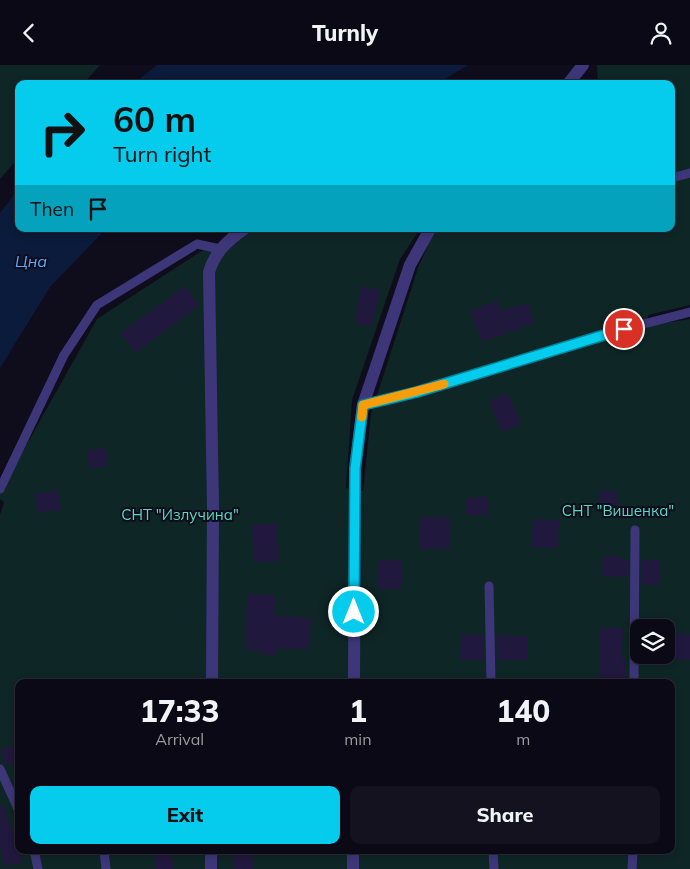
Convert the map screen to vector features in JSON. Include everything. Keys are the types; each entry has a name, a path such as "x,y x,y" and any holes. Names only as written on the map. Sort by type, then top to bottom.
{"street":[{"path":"571,80 583,65"},
{"path":"212,679 209,273 213,259 220,249 240,232"},
{"path":"354,679 355,469 363,405 410,265 429,232"},
{"path":"211,854 211,869"},
{"path":"353,854 353,869"}],"lane":[{"path":"675,176 690,173"},
{"path":"0,489 64,355 97,305 197,244 220,249"},
{"path":"363,405 399,397 624,329 690,312"},
{"path":"634,679 635,530"},
{"path":"489,586 491,679"},
{"path":"0,769 15,802"},
{"path":"35,854 38,869"},
{"path":"104,854 106,869"},
{"path":"494,854 494,869"},
{"path":"632,869 633,854"}],"green space":[{"path":"0,65 100,65 87,80 15,80 15,162 0,179"},
{"name":"СНТ \"Излучина\"","path":"597,65 690,65 690,305 648,315 647,326 690,319 690,869 0,869 0,515 4,502 0,499 0,492 97,319 200,252 247,232 418,232 400,259 352,400 346,488 363,491 371,414 418,268 434,232 675,232 675,80 598,80"}],"water":[{"path":"157,65 468,65 444,80 138,80"},
{"name":"Цна","path":"15,193 15,232 103,232 50,287 0,368 0,213"}],"building":[{"path":"185,286 199,305 135,353 121,333"},
{"path":"361,286 381,290 371,327 355,323"},
{"path":"497,301 501,311 528,303 534,323 482,342 470,311"},
{"path":"507,393 521,424 502,432 489,401"},
{"path":"106,448 108,466 89,468 88,450"},
{"path":"57,490 61,509 38,513 35,494"},
{"path":"600,490 618,491 617,514 599,514"},
{"path":"488,497 489,515 467,515 466,498"},
{"path":"419,517 449,517 449,549 419,549"},
{"path":"533,519 559,520 558,548 532,547"},
{"path":"277,523 279,561 254,562 252,525"},
{"path":"603,556 622,557 622,560 629,560 628,577 602,576"},
{"path":"401,560 401,589 378,589 377,561"},
{"path":"641,560 659,560 659,585 641,585"},
{"path":"247,594 276,595 274,615 311,618 309,649 278,648 278,655 260,654 260,651 245,650"},
{"path":"599,628 623,628 622,658 625,658 625,679 599,679"},
{"path":"675,633 690,634 690,660 675,659"},
{"path":"461,634 484,635 484,660 460,660"},
{"path":"496,635 528,636 528,660 497,660"},
{"path":"15,745 15,763 6,766 0,750"},
{"path":"4,805 15,837 15,854 20,854 22,863 4,866 0,847 0,806"},
{"path":"154,854 172,854 174,869 156,869"},
{"path":"233,854 254,854 254,869 233,869"}],"slow traffic":[{"path":"362,417 363,405 444,384"}],"route":[{"path":"354,612 355,469 363,405 417,392 624,329"}],"park label":[{"name":"СНТ \"Вишенка\"","path":"618,511"}]}
